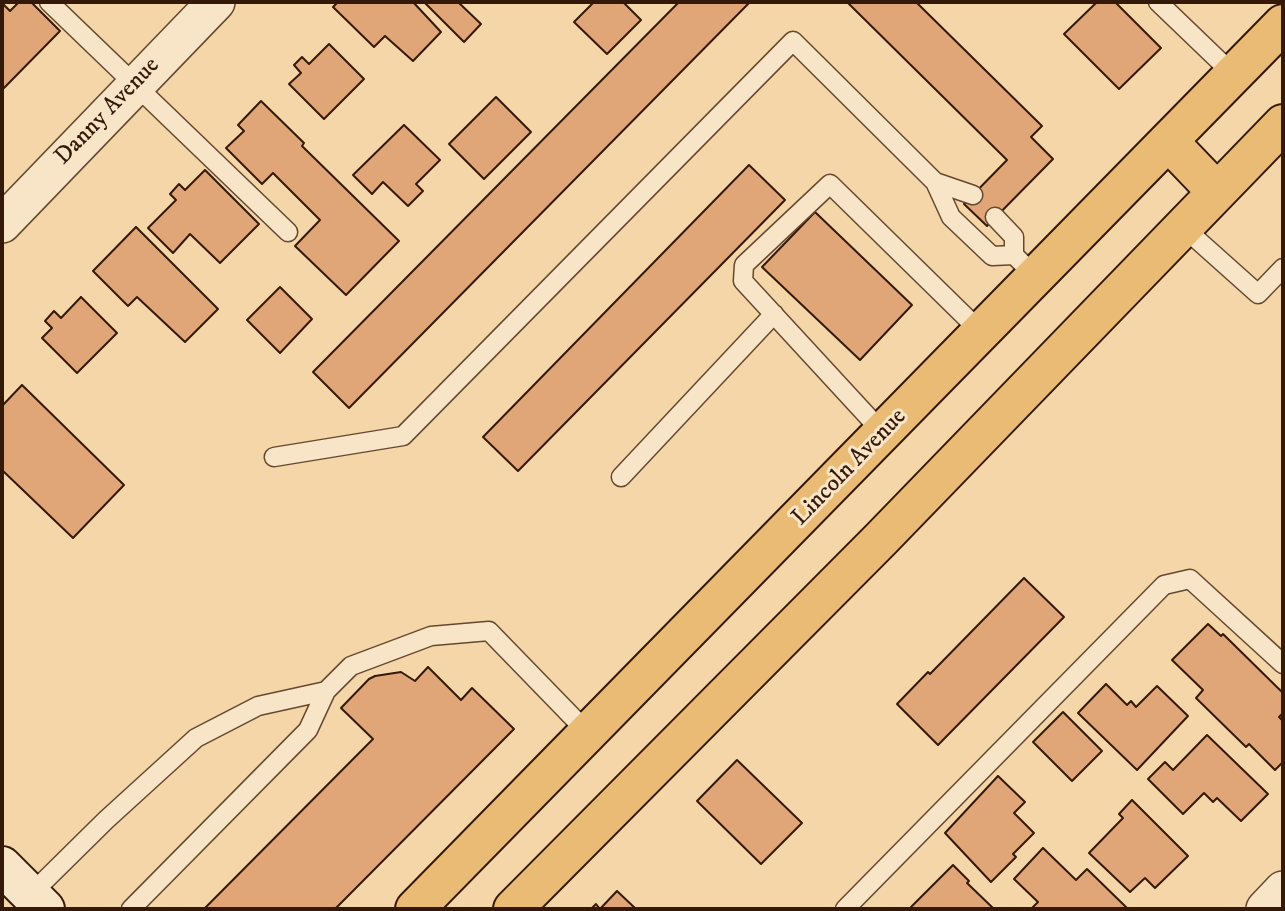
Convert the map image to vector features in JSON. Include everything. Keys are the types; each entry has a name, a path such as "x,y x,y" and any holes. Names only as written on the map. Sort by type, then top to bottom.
{"main road":[{"name":"Lincoln Avenue","path":"415,909 982,332 1026,266 1169,142 1283,24"},
{"path":"513,909 872,548 1283,124"},
{"path":"1169,142 1217,192"},
{"path":"2,866 38,902"}],"street":[{"name":"Danny Avenue","path":"2,224 216,2"},
{"path":"1265,909 1283,890"}],"lane":[{"path":"50,2 288,232"},
{"path":"1158,2 1234,75"},
{"path":"274,457 402,436 793,41 935,182 951,217 992,256 1026,266"},
{"path":"935,182 973,195"},
{"path":"884,434 743,281 744,265 830,184 982,332"},
{"path":"995,217 1014,237 1026,266"},
{"path":"1183,227 1258,294 1283,268"},
{"path":"621,477 774,314"},
{"path":"845,909 1164,585 1191,579 1283,664"},
{"path":"131,909 308,730 326,691 351,666 431,636 489,631 589,734"},
{"path":"38,902 106,820 196,738 258,706 326,691"}],"building":[{"path":"19,2 31,2 60,31 3,89 2,3 10,11"},
{"path":"338,2 413,2 441,32 413,61 385,36 374,47 333,7"},
{"path":"424,2 458,2 481,24 464,42"},
{"path":"594,2 623,2 641,20 607,54 574,22"},
{"path":"679,2 750,2 349,408 313,372"},
{"path":"847,2 916,2 1042,126 1031,137 1053,159 987,226 964,204 1007,160"},
{"path":"1097,2 1115,2 1161,48 1119,89 1064,34"},
{"path":"329,44 364,79 324,119 289,84 301,73 294,65 302,57 309,64"},
{"path":"496,97 531,132 484,179 449,144"},
{"path":"261,101 304,143 302,146 399,241 346,295 295,246 320,220 273,173 262,184 226,148 244,131 238,125"},
{"path":"404,125 440,160 416,184 423,191 408,206 383,182 372,194 353,175"},
{"path":"749,165 785,200 518,471 483,437"},
{"path":"205,170 259,224 220,263 190,234 173,253 148,228 176,200 170,194 179,184 185,190"},
{"path":"815,212 912,305 860,360 762,267"},
{"path":"136,227 218,309 185,342 137,297 128,306 93,271"},
{"path":"280,287 312,319 280,353 247,320"},
{"path":"81,297 117,333 77,373 42,338 52,328 45,321 54,311 61,318"},
{"path":"22,385 124,485 73,538 2,470 2,406"},
{"path":"1024,578 1064,617 938,745 897,704"},
{"path":"1208,624 1221,636 1223,634 1283,693 1283,713 1279,717 1283,721 1283,762 1275,770 1249,744 1246,747 1196,698 1203,690 1172,660"},
{"path":"428,667 461,700 472,688 514,729 335,909 204,909 373,739 341,708 375,676 401,672 415,681"},
{"path":"1106,684 1127,705 1131,701 1136,707 1157,686 1188,716 1137,770 1078,713"},
{"path":"1063,712 1102,751 1072,781 1033,742"},
{"path":"1207,735 1268,794 1241,821 1217,798 1213,802 1204,793 1183,814 1148,779 1165,762 1173,770"},
{"path":"737,760 802,823 761,864 697,801"},
{"path":"998,776 1025,802 1014,813 1034,833 1013,854 1016,857 991,882 945,833"},
{"path":"1132,800 1188,856 1155,888 1145,878 1130,892 1089,853 1123,818 1119,814"},
{"path":"1043,848 1076,880 1087,869 1128,909 1032,908 1038,902 1014,879"},
{"path":"953,865 969,881 967,883 994,909 911,907"},
{"path":"617,891 636,909 600,909"}]}
